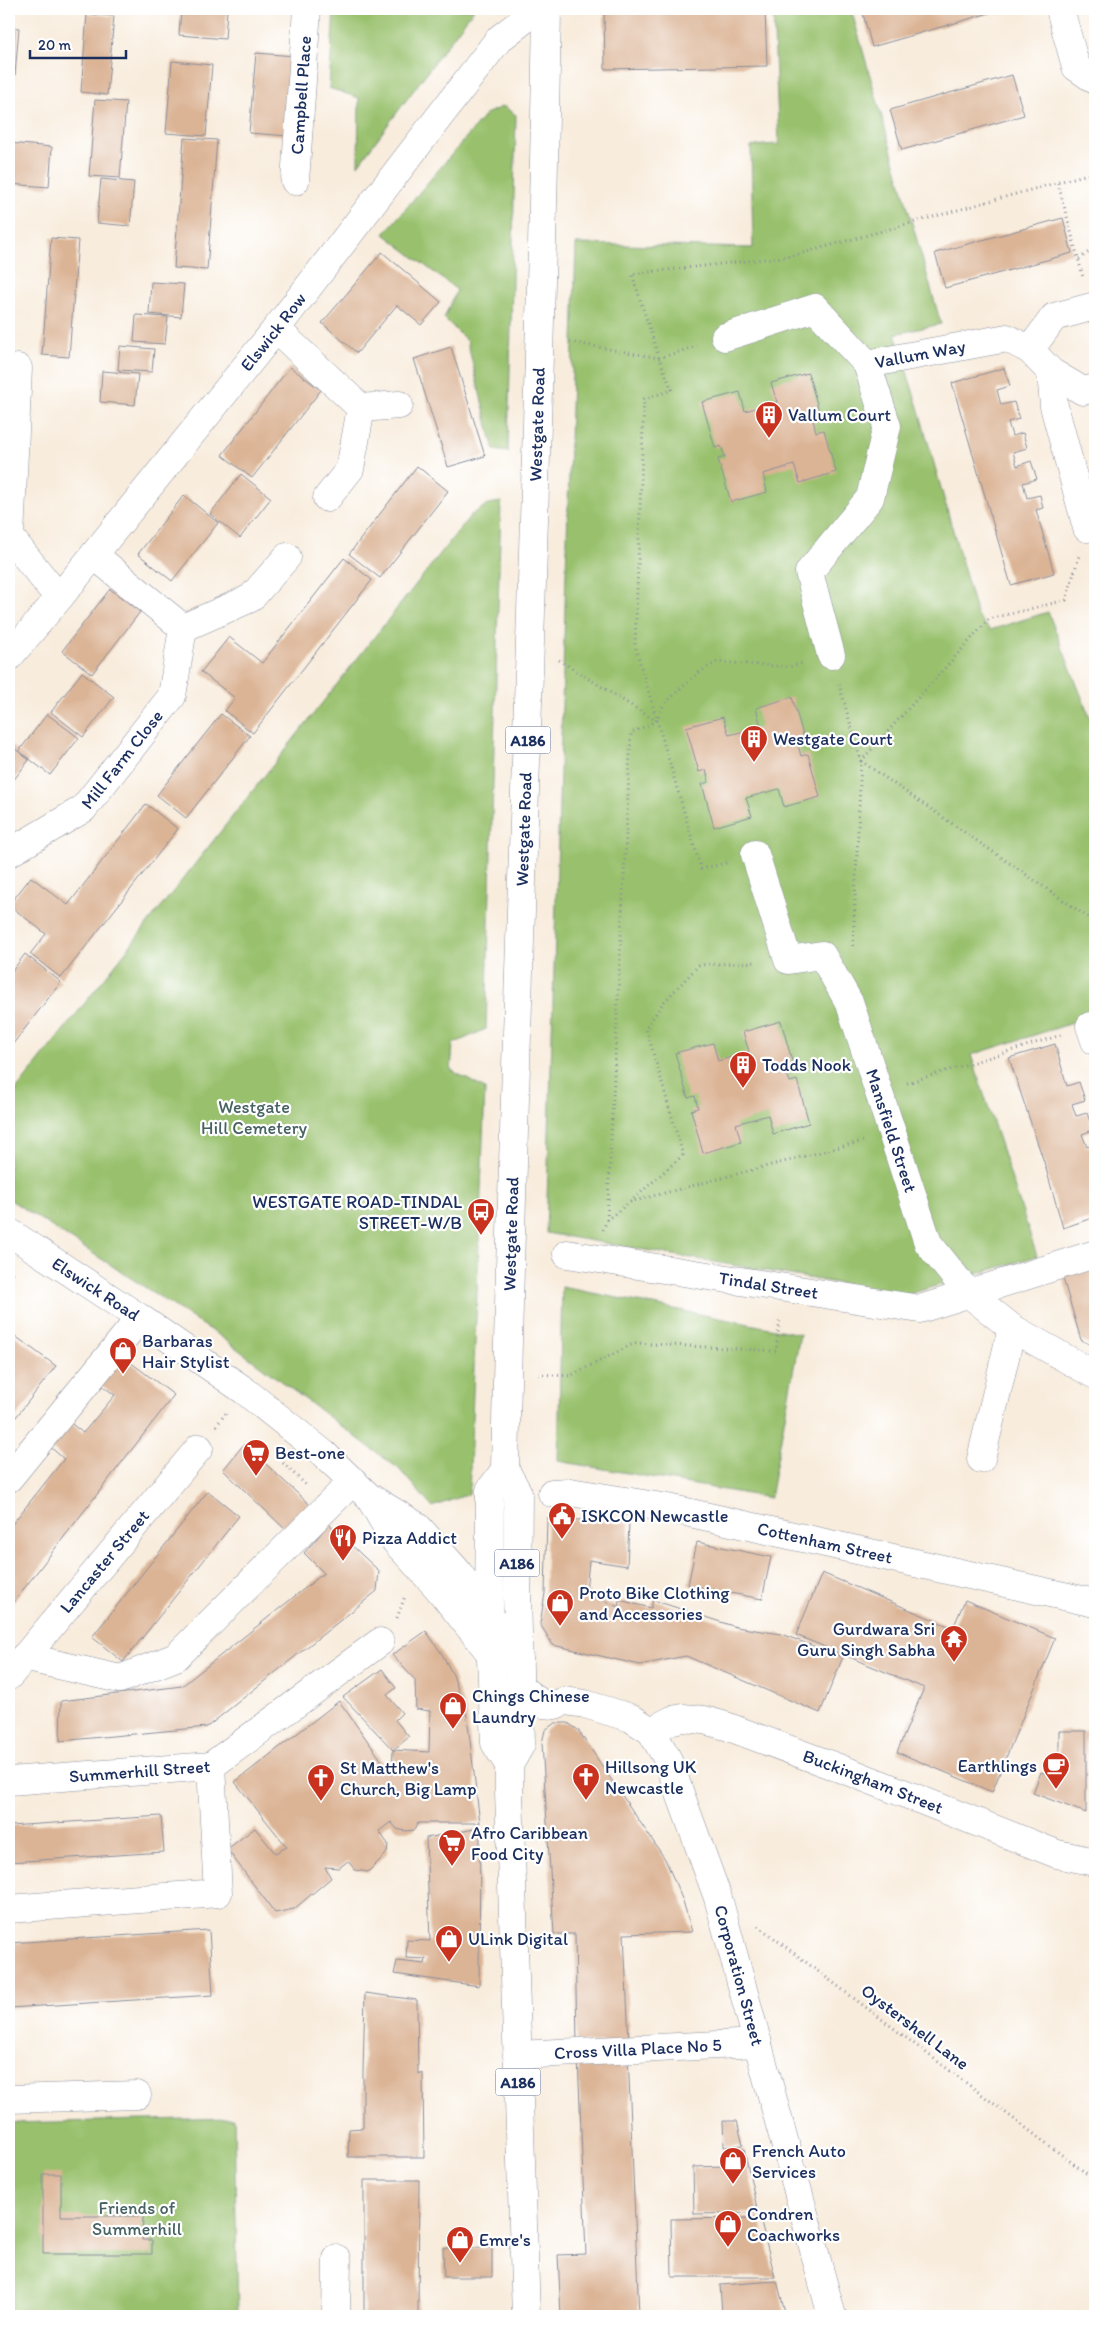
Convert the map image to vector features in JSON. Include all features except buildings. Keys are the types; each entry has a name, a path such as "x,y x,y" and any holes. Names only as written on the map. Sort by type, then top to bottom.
{"street":[{"name":"Campbell Place","path":"295,181 306,9"},
{"name":"Elswick Row","path":"9,657 59,598 276,329 499,39 538,9"},
{"name":"Westgate Road","path":"509,1765 521,1744 518,1659 518,1492 506,1470 507,1372 540,337 547,9"},
{"path":"1060,9 1076,67 1095,80"},
{"path":"1030,350 1054,317 1093,306"},
{"name":"Vallum Way","path":"725,337 815,308 867,364 1007,338 1030,350 1052,372 1083,390 1095,388"},
{"path":"276,329 361,408 400,405"},
{"path":"831,655 809,572 870,498 887,426 867,364"},
{"path":"18,368 10,537 59,598"},
{"path":"1052,372 1054,406 1087,528"},
{"path":"327,498 350,469 361,408"},
{"path":"94,555 183,628 251,598 287,557"},
{"name":"Mill Farm Close","path":"9,854 83,809 172,696 183,628"},
{"path":"755,854 788,960"},
{"name":"Mansfield Street","path":"788,960 822,955 850,1004 928,1243 968,1293 1012,1328 1095,1375"},
{"name":"Elswick Road","path":"9,1232 140,1318 269,1409 361,1489 422,1531 458,1572 518,1659"},
{"name":"Tindal Street","path":"580,1256 920,1309 1095,1254"},
{"path":"9,1478 140,1318"},
{"path":"981,1459 1012,1328"},
{"name":"Lancaster Street","path":"16,1667 199,1448"},
{"name":"A186","path":"506,1470 490,1490 489,1617 495,1744 509,1765 526,2316"},
{"path":"16,1667 120,1680 176,1658 328,1506 361,1489"},
{"name":"Elswick Road","path":"361,1489 395,1541 438,1588 519,1687"},
{"name":"Cottenham Street","path":"552,1493 570,1492 668,1508 1095,1603"},
{"name":"Summerhill Street","path":"9,1781 211,1766 380,1642"},
{"name":"Corporation Street","path":"518,1659 535,1678 565,1701 585,1704 631,1718 651,1731 666,1758 718,1898 832,2316"},
{"name":"Corporation Street","path":"519,1687 542,1704 555,1705 565,1701"},
{"name":"Buckingham Street","path":"651,1731 672,1720 683,1718 704,1720 726,1726 855,1774 1050,1851 1095,1862"},
{"path":"9,1909 218,1893 211,1766"},
{"name":"Cross Villa Place No 5","path":"517,2055 758,2043"},
{"path":"9,2099 136,2095"},
{"path":"336,2316 337,2259"}],"path":[{"path":"755,854 702,870 635,646 644,399 672,390 659,358 632,274 792,256 1095,172"},
{"path":"1058,183 1093,306"},
{"path":"1079,259 1095,248"},
{"path":"540,337 659,358 725,337"},
{"path":"861,761 989,619 1066,600 1087,528"},
{"path":"531,642 656,721"},
{"path":"607,1220 631,733 656,721 663,706 682,687 701,671 717,662 789,668 831,655 861,761 852,955"},
{"path":"861,761 1095,922"},
{"path":"580,1256 607,1220 683,1155 646,1028 663,1003 699,965 788,960"},
{"path":"878,1092 1093,1033"},
{"path":"630,1202 892,1133"},
{"path":"9,1270 20,1277"},
{"path":"507,1372 570,1376 635,1343 776,1351 784,1287"},
{"path":"219,1407 234,1418"},
{"path":"199,1448 226,1412"},
{"path":"282,1462 328,1506"},
{"path":"380,1642 401,1613 406,1594"},
{"name":"Oystershell Lane","path":"718,1898 1095,2180"}],"green space":[{"path":"334,9 474,9 358,165 359,98 329,88"},
{"path":"773,9 851,9 941,324 895,334 918,407 977,615 990,630 1048,612 1095,730 1095,1016 971,1055 1037,1256 906,1295 546,1233 576,244 753,248 751,146 779,144"},
{"path":"503,106 516,115 508,452 494,450 467,341 444,318 457,290 384,234 486,114"},
{"name":"Westgate Hill Cemetery","path":"501,502 486,1029 453,1044 451,1070 485,1089 469,1494 432,1507 399,1469 220,1336 9,1199 9,1099 470,516 488,504"},
{"path":"562,1287 800,1334 770,1498 558,1461"},
{"name":"Friends of Summerhill","path":"234,2118 238,2316 9,2316 9,2123"}],"place":[{"name":"Vallum Court","path":"769,439"},
{"name":"Westgate Court","path":"754,763"},
{"name":"Todds Nook","path":"743,1089"},
{"name":"WESTGATE ROAD-TINDAL STREET-W/B","path":"481,1236"},
{"name":"Barbaras Hair Stylist","path":"123,1375"},
{"name":"Best-one","path":"256,1477"},
{"name":"ISKCON Newcastle","path":"562,1540"},
{"name":"Pizza Addict","path":"343,1562"},
{"name":"Proto Bike Clothing and Accessories","path":"560,1627"},
{"name":"Gurdwara Sri Guru Singh Sabha","path":"954,1663"},
{"name":"Chings Chinese Laundry","path":"453,1730"},
{"name":"Earthlings","path":"1056,1790"},
{"name":"Hillsong UK Newcastle","path":"586,1801"},
{"name":"St Matthew's Church, Big Lamp","path":"321,1802"},
{"name":"Afro Caribbean Food City","path":"452,1867"},
{"name":"ULink Digital","path":"449,1963"},
{"name":"French Auto Services","path":"733,2185"},
{"name":"Condren Coachworks","path":"728,2248"},
{"name":"Emre's","path":"460,2264"}]}
